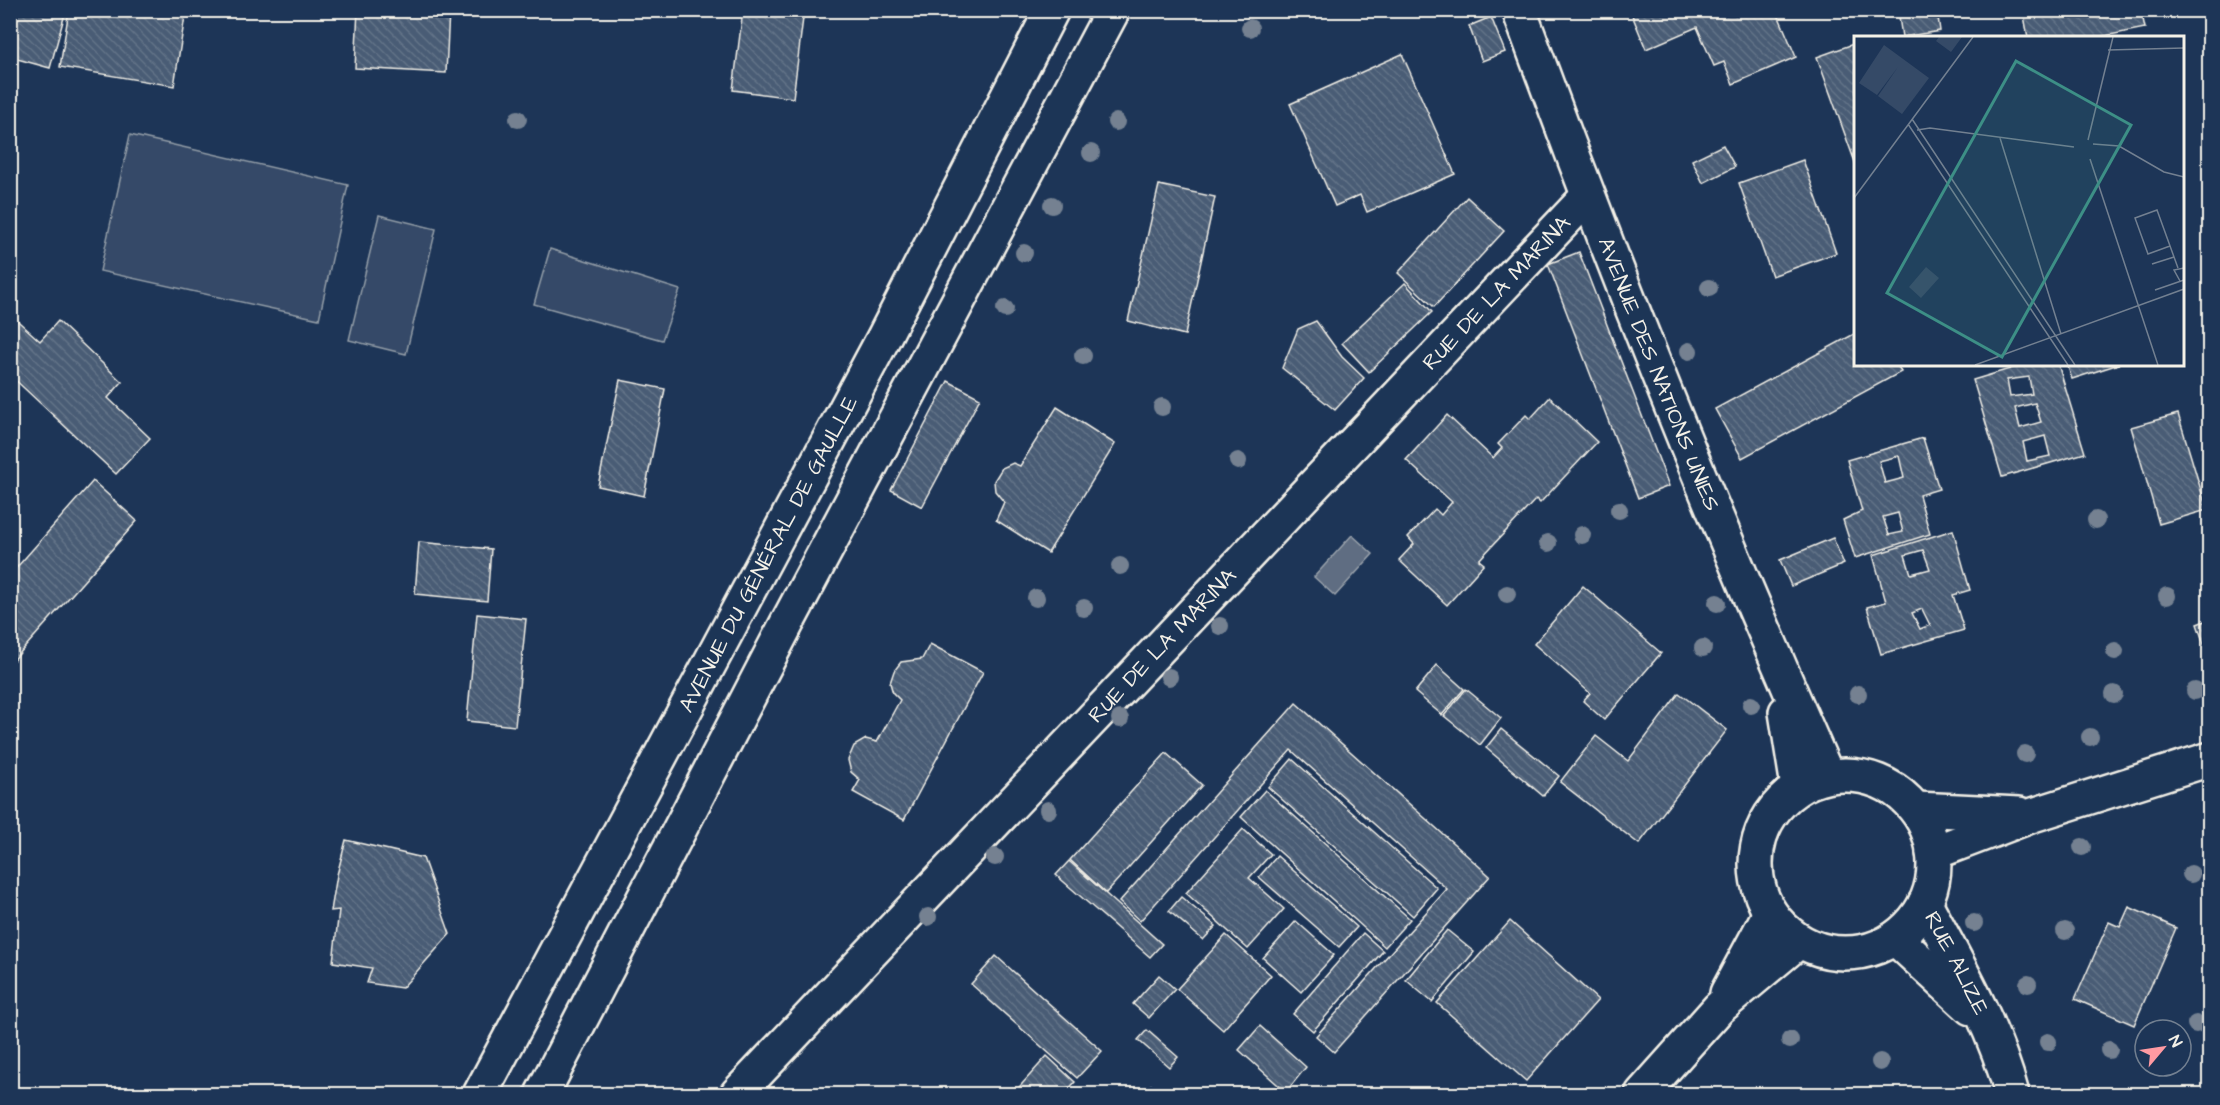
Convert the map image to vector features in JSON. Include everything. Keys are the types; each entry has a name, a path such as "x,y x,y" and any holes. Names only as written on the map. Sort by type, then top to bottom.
{"street":[{"name":"AVENUE DU GÉNÉRAL DE GAULLE","path":"480,1095 884,337 1052,10"},
{"path":"542,1095 882,444 1113,10"},
{"name":"AVENUE DES NATIONS UNIES","path":"1519,10 1587,197 1779,668 1813,781"},
{"name":"RUE DE LA MARINA","path":"737,1095 1587,197"},
{"path":"884,337 929,357"},
{"path":"837,424 882,444"},
{"path":"1933,853 2033,815 2210,759"},
{"path":"1851,774 1876,780 1897,792 1916,810 1928,830 1933,853 1933,878 1925,903 1912,922 1895,938 1872,950 1848,953 1823,951 1799,941 1770,913 1759,891 1755,867 1758,843 1766,821 1780,802 1813,781 1851,774"},
{"path":"1916,810 2033,815"},
{"name":"RUE ALIZE","path":"1925,903 1988,1023 2002,1058 2012,1095"},
{"path":"1719,1008 1770,913"},
{"name":"RUE ALIZE","path":"1895,938 1988,1023"},
{"path":"1642,1095 1719,1008 1799,941"}],"shaded area":[{"path":"130,135 348,185 319,319 100,271"},
{"path":"379,215 436,229 406,354 349,340"},
{"path":"550,249 680,290 662,340 534,304"},
{"path":"1352,535 1373,554 1335,596 1314,577"}],"building":[{"path":"10,10 66,10 50,68 10,57"},
{"path":"69,10 153,10 185,16 174,86 60,67"},
{"path":"358,10 449,10 446,73 355,68"},
{"path":"743,10 804,10 793,98 733,90"},
{"path":"1630,10 1776,10 1796,57 1733,84 1724,62 1714,66 1697,27 1646,49"},
{"path":"1898,10 1937,10 1940,31 1902,36"},
{"path":"2023,10 2141,10 2145,28 2105,36 2028,36"},
{"path":"1491,17 1505,52 1482,61 1469,26"},
{"path":"1854,44 1854,159 1817,57"},
{"path":"1402,54 1455,174 1367,212 1360,195 1335,206 1290,104"},
{"path":"1723,145 1735,167 1703,183 1692,160"},
{"path":"1803,160 1836,253 1772,276 1739,183"},
{"path":"1159,185 1215,197 1185,335 1128,321"},
{"path":"1467,197 1504,231 1434,307 1398,273"},
{"path":"1579,252 1669,486 1638,498 1548,264"},
{"path":"1405,283 1432,312 1369,372 1342,343"},
{"path":"10,314 40,341 58,321 122,382 108,398 150,438 116,474 10,375"},
{"path":"1316,321 1342,357 1364,378 1335,410 1282,368 1298,329"},
{"path":"1854,334 1854,366 1898,366 1901,372 1742,458 1715,409"},
{"path":"2019,366 2059,366 2085,453 2002,477 1973,380","holes":["2029,377 2032,394 2010,397 2007,380","2035,403 2041,422 2020,428 2015,408","2045,436 2050,456 2027,461 2023,442"]},
{"path":"2068,366 2113,366 2072,379"},
{"path":"620,380 665,389 644,496 598,486"},
{"path":"948,381 980,398 922,507 891,490"},
{"path":"1550,397 1597,442 1540,503 1536,499 1479,560 1484,564 1447,605 1399,560 1414,544 1408,537 1435,509 1441,515 1452,502 1406,460 1447,415 1493,458 1502,448 1498,444 1526,415 1530,419"},
{"path":"1057,407 1115,444 1048,553 996,520 1004,502 995,491 994,481 1002,468 1013,463 1020,466"},
{"path":"2178,414 2207,510 2159,524 2131,427"},
{"path":"1923,438 1939,489 1919,495 1930,534 1855,558 1843,520 1862,511 1847,460","holes":["1899,456 1904,478 1885,483 1879,461","1898,513 1903,532 1889,535 1883,517"]},
{"path":"93,481 137,521 10,664 10,575"},
{"path":"1953,530 1970,590 1953,595 1964,630 1881,654 1867,607 1886,602 1873,555","holes":["1923,550 1930,569 1911,574 1905,555","1922,609 1930,625 1920,629 1912,613"]},
{"path":"1833,538 1844,564 1791,586 1780,560"},
{"path":"419,542 491,549 487,601 415,594"},
{"path":"1583,586 1661,653 1604,720 1583,701 1590,693 1534,644"},
{"path":"477,614 526,619 515,726 467,721"},
{"path":"2210,619 2210,661 2197,624"},
{"path":"930,644 983,672 904,820 853,792 860,780 851,772 848,760 854,746 866,739 877,742 900,700 893,693 890,683 894,671 901,662 922,659"},
{"path":"1437,665 1464,689 1442,715 1415,692"},
{"path":"1466,689 1501,718 1480,745 1444,716"},
{"path":"1679,693 1727,730 1639,844 1560,782 1596,736 1628,761"},
{"path":"1296,703 1490,876 1334,1052 1316,1036 1447,889 1291,750 1140,921 1119,902"},
{"path":"1501,729 1559,776 1543,796 1486,748"},
{"path":"1166,753 1202,785 1106,893 1070,860"},
{"path":"1292,759 1437,888 1413,916 1268,787"},
{"path":"1265,790 1410,919 1385,947 1241,817"},
{"path":"1243,829 1271,854 1249,878 1284,909 1248,949 1186,893"},
{"path":"346,840 423,858 450,934 402,988 367,983 372,968 333,962 339,910 331,911"},
{"path":"1277,856 1357,927 1339,947 1259,877"},
{"path":"1069,861 1162,944 1150,957 1056,875"},
{"path":"1181,897 1216,926 1203,940 1169,911"},
{"path":"2129,907 2176,928 2137,1018 2133,1018 2133,1025 2075,999 2109,922 2120,927"},
{"path":"1296,921 1334,955 1301,992 1263,958"},
{"path":"1510,921 1598,1000 1526,1081 1437,1003"},
{"path":"1447,930 1474,952 1432,1002 1406,980"},
{"path":"1363,933 1383,951 1313,1031 1293,1014"},
{"path":"1226,935 1271,975 1223,1030 1177,989"},
{"path":"996,956 1102,1051 1077,1078 971,984"},
{"path":"1159,975 1175,989 1149,1018 1133,1004"},
{"path":"1260,1026 1306,1067 1286,1092 1239,1050"},
{"path":"1147,1030 1178,1057 1169,1067 1138,1040"},
{"path":"1047,1056 1075,1082 1064,1094 1013,1094"},
{"path":"1151,1085 1162,1094 1143,1094"}]}
